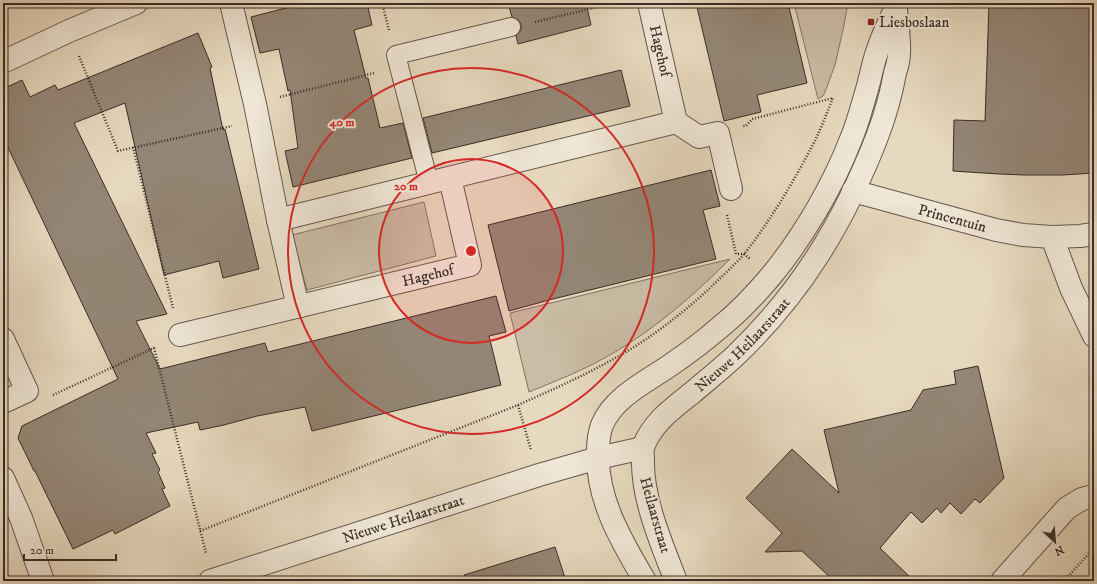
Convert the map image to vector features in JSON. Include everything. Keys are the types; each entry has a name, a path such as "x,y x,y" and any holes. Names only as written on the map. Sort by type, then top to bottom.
{"street":[{"path":"3,62 69,31 136,3"},
{"path":"231,3 298,307"},
{"name":"Hagehof","path":"649,3 676,122"},
{"name":"Nieuwe Heilaarstraat","path":"598,458 598,443 602,426 614,405 673,364 720,328 748,302 771,276 810,220 833,182 851,138 866,95 877,51 896,5"},
{"name":"Nieuwe Heilaarstraat","path":"211,581 539,475 598,458 643,448 658,422 669,411 723,367 764,326 796,287 834,229 875,141 889,102 899,53 896,5"},
{"path":"278,220 676,122 699,137 718,133 731,189"},
{"name":"Hagehof","path":"180,335 470,265 450,178"},
{"path":"833,182 853,191"},
{"name":"Princentuin","path":"853,191 996,230 1023,235 1052,237 1094,234"},
{"path":"1052,237 1071,288 1094,336"},
{"path":"3,339 27,391 3,402"},
{"name":"Heilaarstraat","path":"643,448 642,470 645,489 655,524 676,581"},
{"path":"598,458 599,481 605,503 627,549 645,581"},
{"path":"3,478 21,518 44,581"},
{"path":"1002,581 1067,508 1082,499 1094,496"}],"lane":[{"path":"429,183 396,55 511,27"}],"path":[{"path":"511,27 614,3"},
{"path":"69,31 118,151 256,112 383,71 396,55"},
{"path":"200,531 518,405 594,370 654,334 690,306 744,254 783,200 811,149 834,98 752,119 746,126 718,133"},
{"path":"27,391 48,397 180,335 133,148"},
{"path":"731,189 721,192 736,254 744,254 771,276"},
{"path":"154,348 211,581"},
{"path":"518,405 539,475"},
{"path":"1064,581 1094,548"}],"shaded area":[{"path":"794,3 848,3 835,65 823,96 818,99"},
{"path":"424,202 436,256 307,290 292,235"},
{"path":"730,259 680,306 625,346 605,358 578,371 529,392 510,313"}],"building":[{"path":"305,3 367,3 372,25 354,30 366,78 368,78 380,128 403,123 412,158 293,187 285,151 298,148 290,90 288,91 279,49 260,53 251,17"},
{"path":"508,3 586,3 591,25 518,44 516,36 521,30 521,24 518,20 512,17"},
{"path":"696,3 788,3 807,83 757,95 761,112 724,121"},
{"path":"989,3 1094,3 1094,173 1025,175 953,171 954,120 985,121"},
{"path":"198,33 212,67 210,68 223,130 225,129 259,269 223,278 219,261 164,275 125,103 74,123 167,314 136,321 160,369 265,343 268,352 496,296 506,332 489,336 501,385 312,431 305,407 257,416 200,430 198,422 146,433 156,453 152,454 160,470 158,472 165,488 162,489 170,506 115,534 113,530 73,549 18,438 22,426 118,379 3,137 3,89 22,80 30,97 55,85 58,90"},
{"path":"621,70 630,106 432,153 423,118"},
{"path":"711,170 720,206 703,210 716,259 509,311 488,225"},
{"path":"978,366 1004,478 980,503 975,499 961,514 950,503 941,513 937,508 922,523 911,512 880,548 914,581 834,581 802,551 765,552 782,533 746,498 792,449 839,493 824,430 911,410 923,390 956,384 954,371"},
{"path":"555,547 566,581 465,581 464,575"}],"place":[{"name":"Liesboslaan","path":"871,22"}]}
